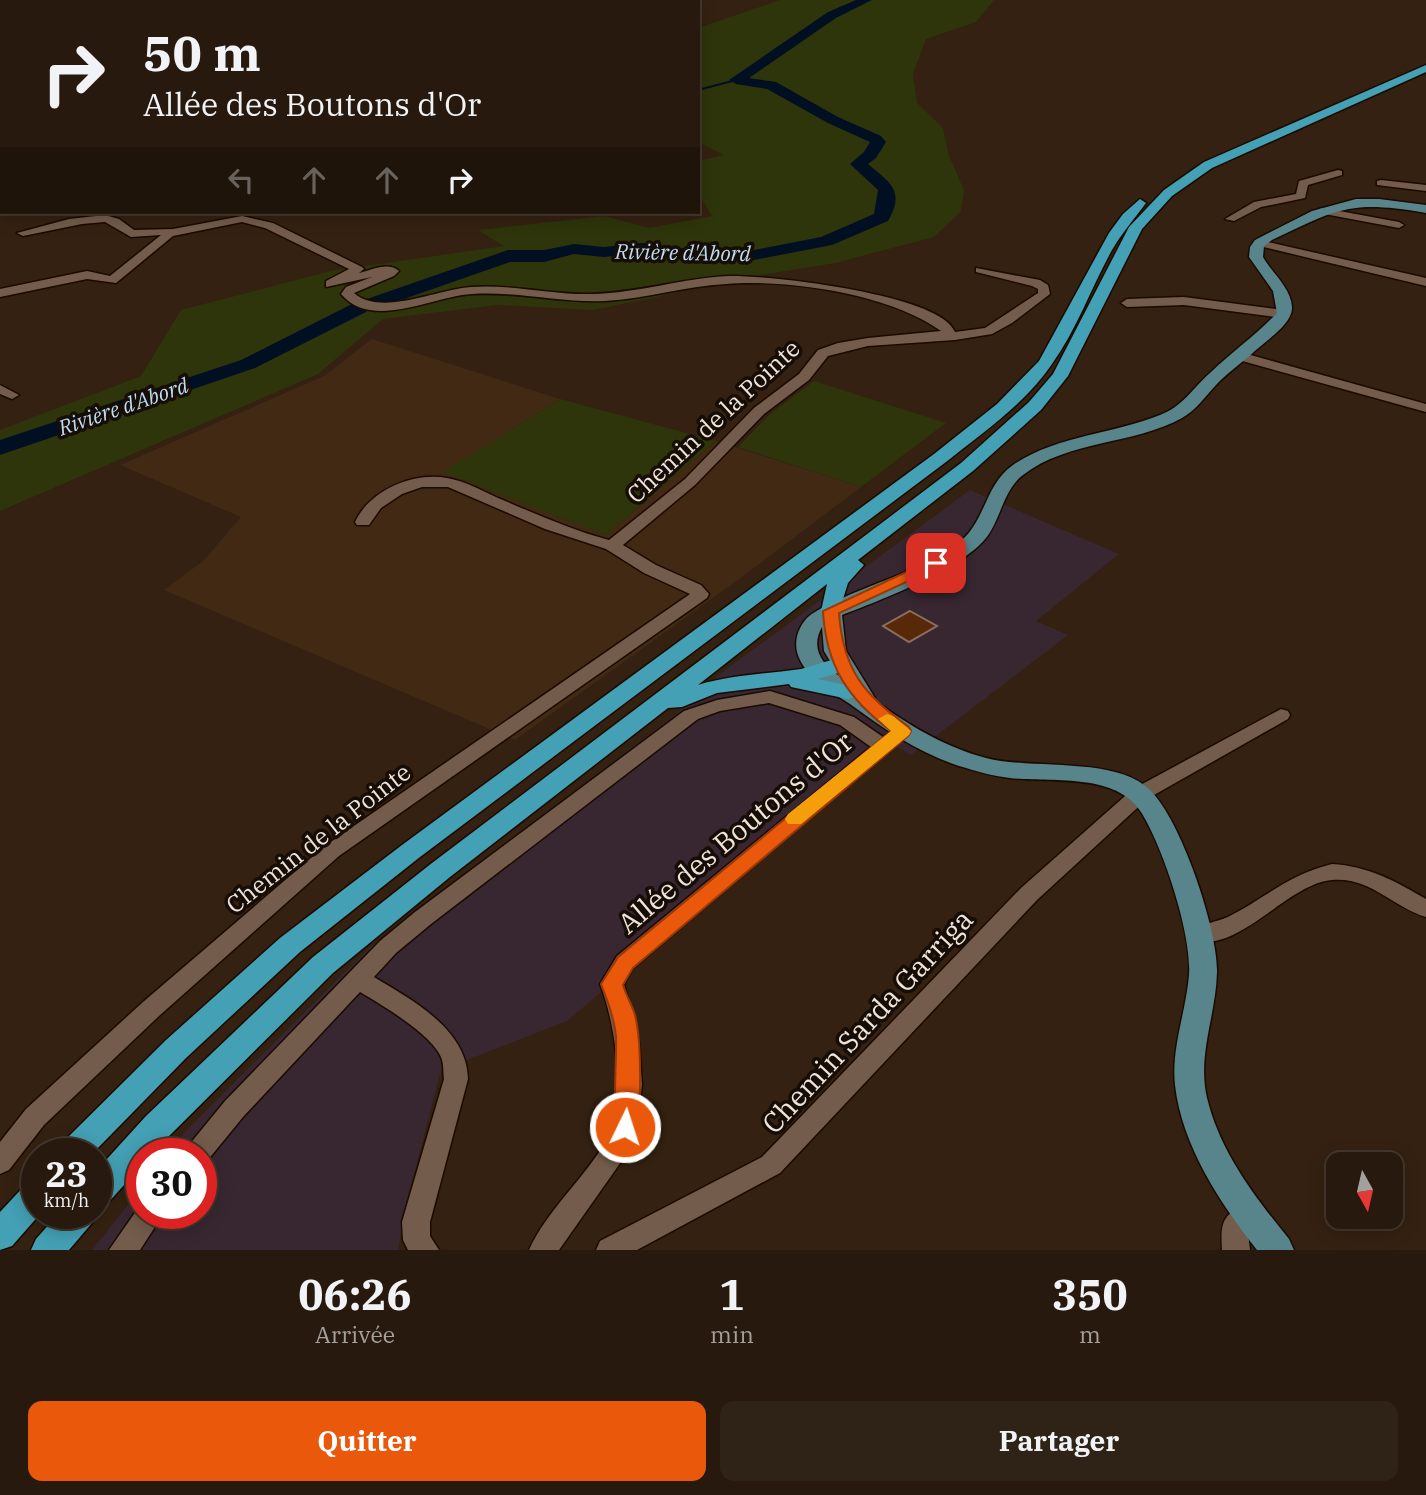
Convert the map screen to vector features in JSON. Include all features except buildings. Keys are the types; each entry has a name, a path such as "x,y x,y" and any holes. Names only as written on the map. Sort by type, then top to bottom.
{"highway":[{"path":"87,1138 176,1049 290,945 411,851 907,483 1010,402 1038,373 1056,346 1120,225 1156,190 1198,162 1426,61"},
{"path":"831,611 838,582 878,542 942,492 1035,406 1060,376 1136,227 1168,193 1208,165 1426,68"},
{"path":"112,1176 157,1125 212,1070 323,965 967,467"},
{"path":"375,924 449,873 661,709 688,694 717,686 787,679 831,669"},
{"path":"787,679 859,700"},
{"path":"0,1235 21,1212"},
{"path":"48,1250 66,1229"}],"main road":[{"path":"1277,1250 1221,1168 1204,1133 1192,1099 1188,1066 1203,971 1199,934 1161,824 1152,806 1129,787 1105,780 996,768 893,739 831,669 831,611 916,573 973,541 1008,478 1016,471 1043,457 1166,419 1190,406 1214,377 1284,314 1284,298 1256,257 1255,250 1259,243 1328,209 1364,202 1426,209"}],"street":[{"path":"1301,196 1303,183 1338,173"},
{"path":"1381,183 1426,188"},
{"path":"1230,219 1258,204 1301,196 1328,209 1399,225"},
{"path":"23,233 113,216 131,234 186,229 262,214"},
{"path":"242,219 268,225 358,269 351,275 333,280 330,284 390,269 393,271 350,290 347,294 355,302 368,306 391,307 428,297 468,291 522,291 594,298 730,280 755,280 809,286 887,302 937,321 949,331 944,336"},
{"path":"0,293 87,275 112,280 122,275 162,239 186,229"},
{"path":"1259,243 1426,282"},
{"name":"Chemin de la Pointe","path":"0,1162 36,1118 151,1009 332,851 701,594 612,547 690,482 759,411 804,377 823,354 838,347 868,342 988,331 1044,294 1044,288 1036,283 980,270"},
{"path":"1127,303 1184,301 1284,314"},
{"path":"1240,356 1426,408"},
{"path":"363,522 365,513 384,497 414,486 442,481 612,547"},
{"path":"210,1138 234,1109 388,947 691,715 717,706 770,697 847,721 893,739"},
{"path":"847,721 859,700"},
{"name":"Chemin Sarda Garriga","path":"610,1250 771,1165 1029,894 1140,794 1281,715"},
{"name":"Allée des Boutons d'Or","path":"543,1250 620,1144 625,1127 628,1110 627,1037 624,1015 612,984 625,962 893,739"},
{"path":"1199,934 1216,933 1254,913 1302,882 1337,872 1377,881 1426,909"},
{"path":"358,979 429,1030 448,1047 456,1063 456,1079 416,1222 417,1240 425,1250"},
{"path":"1236,1250 1234,1227 1251,1215"},
{"path":"123,1250 139,1229"}],"shaded area":[{"path":"372,339 560,399 444,472 605,535 716,441 861,487 742,577 515,740 164,590 203,561 241,517 120,465 324,376"},
{"path":"970,490 1119,554 1036,621 1068,635 911,755 894,745 567,1021 441,1070 405,1209 398,1250 92,1250 109,1229 112,1229 112,1225 126,1207 126,1229 217,1229 217,1138 180,1138 185,1132 370,947 676,714 720,674"}],"green space":[{"path":"780,0 994,0 976,22 926,39 913,74 917,103 943,128 949,156 964,190 961,211 934,237 835,263 767,274 593,310 497,305 383,319 318,374 0,511 0,430 141,376 181,310 331,271 504,246 478,230 604,216 649,228 712,216 700,196 700,161 724,155 700,143 700,27"},
{"path":"814,381 946,423 861,487 738,447 770,414"},
{"path":"560,399 716,441 605,535 443,472"}],"waterway":[{"name":"Rivière d'Abord","path":"374,303 508,256 544,256 574,249 604,252 642,248 695,256 754,255 826,241 882,217 887,190 858,164 870,155 878,142 876,139 833,120 771,85 736,80 832,15 866,0"},
{"path":"700,89 736,80"},
{"name":"Rivière d'Abord","path":"0,448 248,364 359,308"}],"slow traffic":[{"path":"794,819 902,731 887,719"}],"route":[{"path":"625,1127 628,1110 627,1037 624,1015 612,984 625,962 902,731 870,707 841,665 832,638 831,611 936,563"}]}
